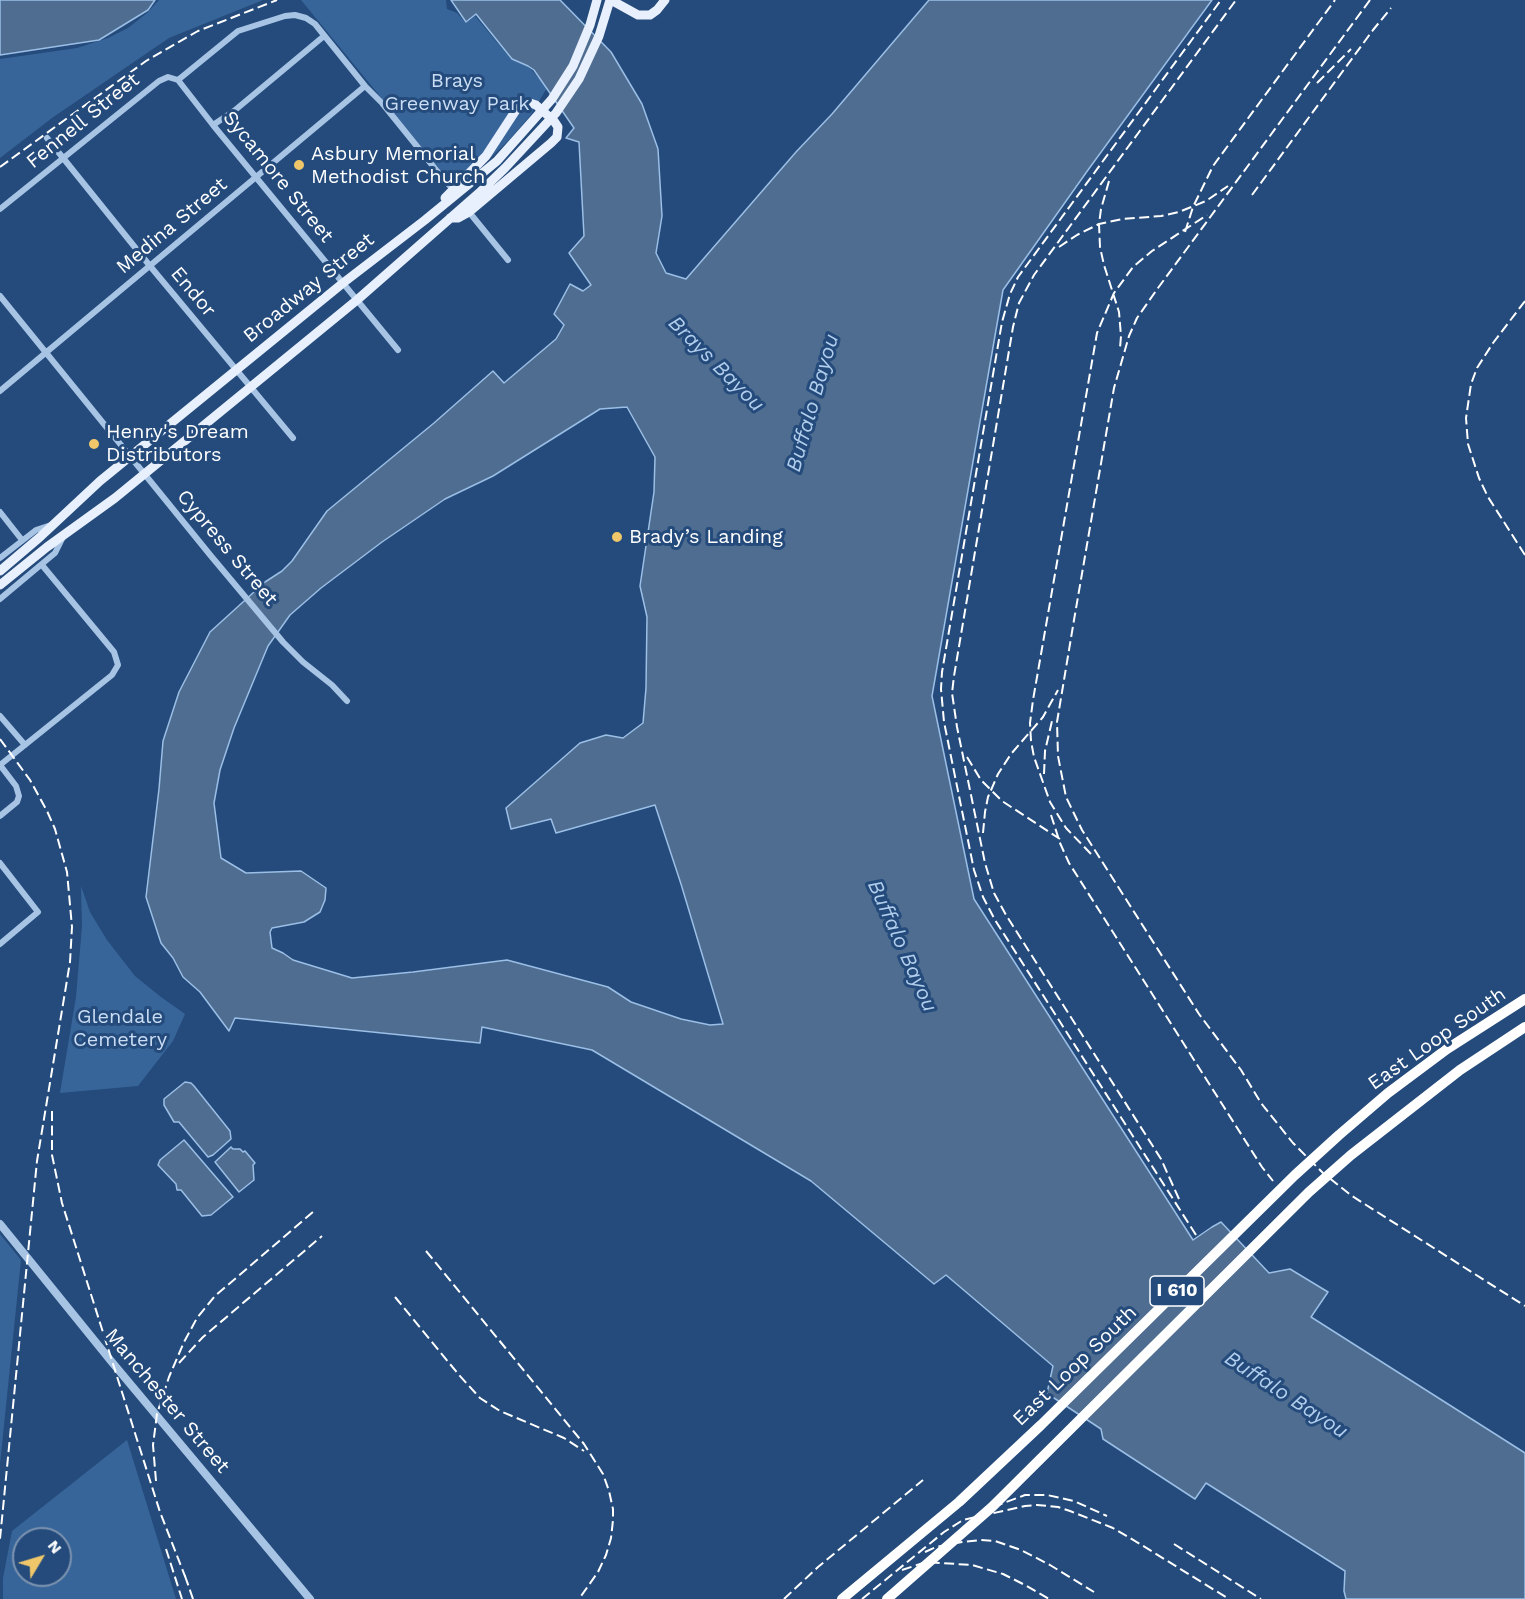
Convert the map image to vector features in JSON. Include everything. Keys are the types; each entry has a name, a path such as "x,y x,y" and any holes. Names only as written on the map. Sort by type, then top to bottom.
{"highway":[{"name":"East Loop South","path":"842,1599 959,1502 1339,1135 1447,1049 1525,999"},
{"name":"East Loop South","path":"887,1599 992,1507 1309,1192 1351,1155 1460,1070 1525,1027"}],"main road":[{"name":"Broadway Street","path":"0,570 130,456 497,161 552,99 573,66 590,25 597,0"},
{"name":"Broadway Street","path":"0,585 144,474 357,300 505,168 556,113 579,79 600,36 611,0"},
{"path":"611,0 638,15 650,15 665,0"},
{"path":"425,220 486,156 516,110 523,104 536,105 554,121 558,127 557,136 551,143 469,212 458,218 449,218"}],"street":[{"name":"Fennell Street","path":"0,209 159,81 168,77 178,80 238,31 295,15 315,24 324,36"},
{"path":"213,125 234,111 324,36 453,189"},
{"name":"Sycamore Street","path":"178,80 398,350"},
{"name":"Medina Street","path":"0,391 365,86"},
{"name":"Endor","path":"47,138 293,438"},
{"path":"469,212 508,260"},
{"name":"Cypress Street","path":"0,296 284,642 347,701"},
{"path":"0,512 22,540"},
{"name":"Broadway Street","path":"0,558 36,530 54,524"},
{"name":"Broadway Street","path":"0,598 55,553 63,536"},
{"path":"0,816 17,802 19,796 16,786 0,765 112,675 118,665 114,652 42,565"},
{"path":"0,716 25,745"},
{"path":"0,863 38,912 0,944"},
{"name":"Manchester Street","path":"0,1224 309,1599"}],"green space":[{"path":"159,0 263,0 169,38 52,118 0,158 0,59 77,48 108,38 128,28"},
{"name":"Brays Greenway Park","path":"301,0 446,0 447,9 457,13 466,23 475,16 511,59 529,67 547,88 530,116 485,163 471,174 456,178 448,176 443,173"},
{"name":"Glendale Cemetery","path":"81,886 90,912 107,940 135,976 185,1014 173,1041 138,1086 60,1093 76,997 82,926"},
{"path":"0,1234 21,1260 0,1464"},
{"path":"127,1440 176,1599 3,1599 3,1578 12,1531 12,1587 72,1587 72,1527 17,1527"}],"water":[{"path":"0,0 155,0 148,10 99,40 0,55"},
{"path":"451,0 560,0 611,52 642,104 658,149 662,216 656,253 666,273 686,279 929,0 1212,0 1003,290 932,696 974,899 1193,1240 1221,1222 1269,1273 1290,1269 1328,1292 1311,1317 1525,1453 1525,1599 1346,1599 1345,1571 1206,1483 1195,1499 1103,1439 1101,1429 1048,1396 1053,1366 946,1275 934,1284 811,1181 592,1050 482,1027 480,1043 235,1018 229,1031 200,992 183,977 173,958 161,943 146,897 163,741 179,692 210,632 292,561 327,511 493,371 504,383 556,339 564,325 554,314 570,284 583,291 591,285 569,253 584,236 579,142 566,138 574,128 534,70 512,59 476,14 466,22","holes":["627,407 655,457 654,492 640,586 647,617 643,723 623,738 606,735 580,743 506,808 511,829 551,819 556,833 655,805 723,1024 710,1025 681,1019 631,1002 608,987 507,960 352,978 293,960 272,948 270,932 272,928 304,922 320,912 325,900 326,888 301,871 246,873 221,858 214,803 220,770 234,728 268,646 290,615 321,588 382,542 445,499 493,476 600,409"]},
{"path":"185,1082 194,1086 230,1131 231,1139 208,1157 179,1122 174,1122 164,1105 164,1099"},
{"path":"184,1140 233,1197 211,1215 202,1216 181,1190 177,1190 176,1184 158,1165 160,1160"},
{"path":"231,1147 245,1151 255,1163 253,1165 254,1180 239,1192 215,1162"}],"railway":[{"path":"0,167 146,61 198,31 277,0"},
{"path":"1196,1235 995,920 983,897 974,870 944,722 941,689 942,672 1002,322 1010,294 1018,277 1221,0"},
{"path":"1179,1199 1161,1159 994,893 985,863 952,693 1013,327 1019,303 1034,275 1236,0"},
{"path":"1185,232 1193,207 1213,166 1335,0"},
{"path":"1370,0 1158,288 1137,318 1129,336 1114,388 1074,620 1057,722 1058,756 1066,797 1082,830 1199,1014 1241,1070 1261,1103 1293,1143 1323,1173 1352,1196 1525,1306"},
{"path":"1252,195 1391,8"},
{"path":"1317,83 1351,49"},
{"path":"1109,181 1101,209 1100,247 1119,312 1120,348"},
{"path":"1059,247 1099,224 1179,212 1206,201 1228,186"},
{"path":"1091,854 1066,828 1050,802 1034,757 1030,723 1097,333 1114,293 1133,267 1152,251 1207,215"},
{"path":"1525,301 1477,368 1471,384 1466,418 1468,444 1479,478 1488,497 1525,555"},
{"path":"983,833 988,797 998,774 1011,754 1043,717 1058,690"},
{"path":"1044,774 1045,751 1052,721"},
{"path":"0,739 30,780 55,829 67,872 72,927 70,962 37,1161 0,1539"},
{"path":"967,757 981,780 1002,801 1060,839"},
{"path":"1051,815 1069,863 1273,1181"},
{"path":"52,1111 52,1155 62,1203 160,1512 188,1584"},
{"path":"156,1481 153,1445 157,1414 169,1377 197,1318 215,1296 313,1212"},
{"path":"179,1363 203,1337 322,1236"},
{"path":"426,1251 584,1444 603,1474 613,1509 611,1538 598,1572 579,1599"},
{"path":"395,1297 480,1398 500,1411 564,1438 584,1451"},
{"path":"784,1599 818,1567 923,1480"},
{"path":"993,1507 1025,1495 1047,1495 1074,1501 1107,1516"},
{"path":"862,1599 944,1532 963,1520 1037,1505 1058,1507 1113,1528 1229,1599"},
{"path":"925,1552 936,1547 962,1542 995,1541 1021,1550 1094,1592"},
{"path":"1174,1544 1261,1599"},
{"path":"166,1549 182,1599"},
{"path":"902,1570 926,1562 972,1565 1003,1574 1049,1599"},
{"path":"185,1576 193,1599"}],"place":[{"name":"Asbury Memorial Methodist Church","path":"299,165"},
{"name":"Henry's Dream Distributors","path":"94,444"},
{"name":"Brady’s Landing","path":"617,537"}],"water label":[{"name":"Brays Bayou","path":"716,364"},
{"name":"Buffalo Bayou","path":"813,403"},
{"name":"Buffalo Bayou","path":"902,946"},
{"name":"Buffalo Bayou","path":"1286,1395"}]}
